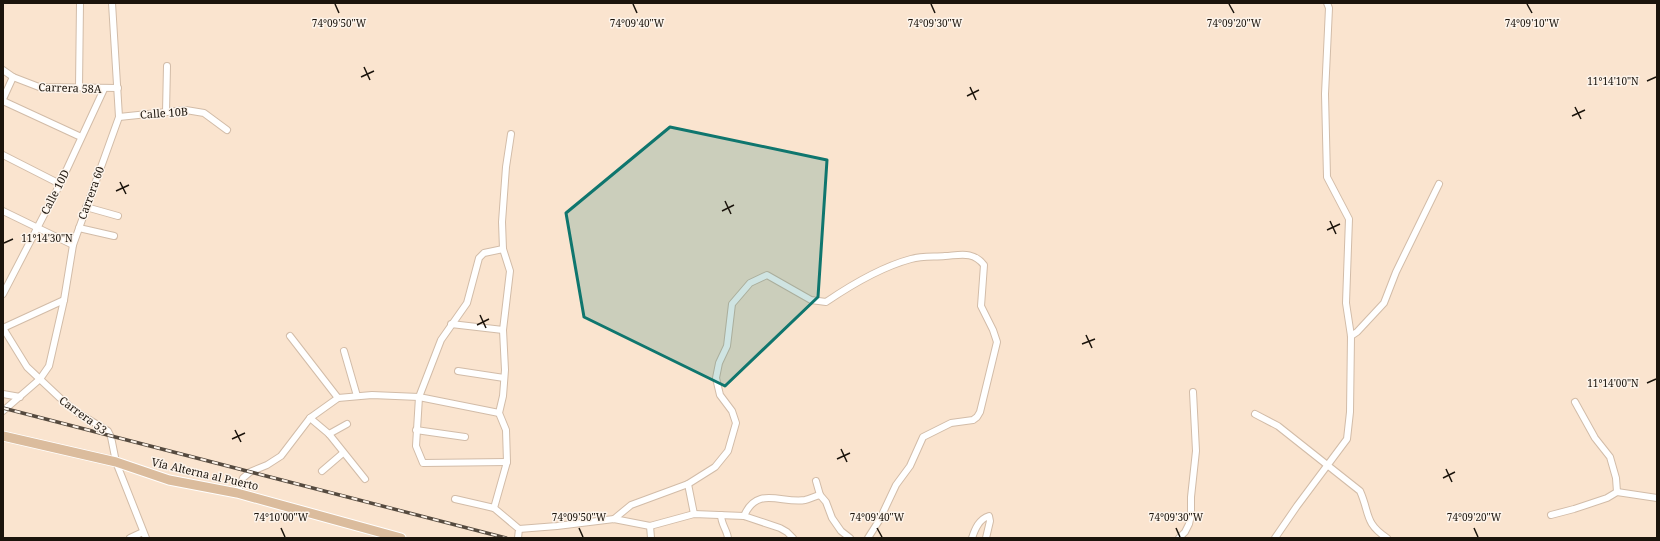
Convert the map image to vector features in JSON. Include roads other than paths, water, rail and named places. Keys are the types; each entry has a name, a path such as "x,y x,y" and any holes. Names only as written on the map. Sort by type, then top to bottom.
{"main road":[{"name":"Vía Alterna al Puerto","path":"3,436 116,462 169,480 237,493 401,538"}],"street":[{"path":"79,87 80,3"},
{"name":"Carrera 60","path":"3,411 40,379 49,366 64,300 73,245 119,117 112,3"},
{"path":"1275,538 1347,439 1350,412 1351,336 1346,303 1349,219 1327,177 1325,94 1329,8 1327,3"},
{"path":"166,112 167,66"},
{"name":"Carrera 58A","path":"3,70 13,77 39,87 118,88"},
{"path":"13,77 3,100 82,137"},
{"name":"Calle 10D","path":"3,294 60,184 104,89"},
{"name":"Calle 10B","path":"119,117 186,110 204,113 227,130"},
{"path":"494,508 507,462 506,430 499,413 503,396 503,330 510,271 503,249 502,222 506,167 511,134"},
{"path":"3,155 60,184"},
{"path":"1351,336 1357,332 1384,303 1396,272 1439,184"},
{"path":"86,207 118,216"},
{"path":"3,211 73,245"},
{"path":"79,228 114,236"},
{"path":"503,249 484,253 478,258 467,303 441,340 419,397 416,446 423,463 507,462"},
{"path":"614,519 631,505 688,484 715,467 728,450 736,423 732,411 720,395 716,378 719,363 727,346 732,304 750,283 767,275 811,300 826,302 847,288 893,265 912,259 969,254 980,260 984,265 981,306 993,330 997,342 980,412 974,420 951,423 923,437 910,466 896,485 880,519 868,538"},
{"path":"3,328 64,300"},
{"path":"451,324 503,330"},
{"name":"Carrera 53","path":"3,328 27,367 78,413 108,431 111,436 116,462 146,538"},
{"path":"290,336 338,398"},
{"path":"344,351 357,396"},
{"path":"458,371 504,378"},
{"path":"1179,538 1187,528 1191,515 1191,497 1196,451 1193,392"},
{"path":"3,394 20,397"},
{"path":"237,493 243,478 250,472 267,465 281,456 310,418 338,398 372,395 419,397 499,413"},
{"path":"1575,402 1595,438 1610,457 1616,478 1617,492"},
{"path":"1255,414 1278,426 1328,464 1360,491 1364,498 1365,509 1372,526 1376,531 1387,538"},
{"path":"310,418 329,434 365,479"},
{"path":"329,434 347,424"},
{"path":"416,430 465,437"},
{"path":"322,471 344,453"},
{"path":"816,481 820,495 826,502 836,523 841,531 850,538"},
{"path":"688,484 694,514"},
{"path":"1551,515 1607,498 1617,492 1657,498"},
{"path":"744,516 748,506 758,500 771,498 805,500 820,495"},
{"path":"455,499 494,508 519,529 614,519 650,526 694,514 744,516 780,528 793,538"},
{"path":"721,516 721,524 728,534 728,538"},
{"path":"972,538 979,522 989,516 990,520 986,538"},
{"path":"650,526 651,538"},
{"path":"518,538 519,529"},
{"path":"130,538 143,532"}],"railway":[{"path":"3,408 506,538"}]}
